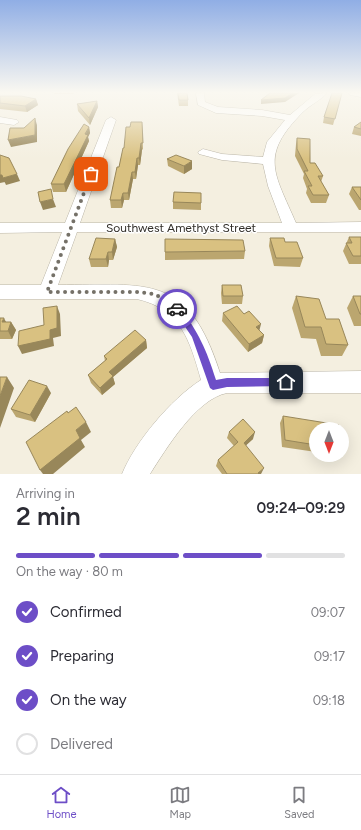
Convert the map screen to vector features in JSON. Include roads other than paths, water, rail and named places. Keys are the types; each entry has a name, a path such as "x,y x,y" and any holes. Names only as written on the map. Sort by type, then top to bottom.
{"street":[{"path":"275,115 292,118"},
{"path":"291,227 270,173 268,161 270,148 276,135 295,115"},
{"path":"0,120 14,122"},
{"path":"47,292 111,120"},
{"path":"203,152 222,156 268,161"},
{"name":"Southwest Amethyst Street","path":"0,228 361,227"},
{"path":"0,292 137,292 154,294 168,301 181,312 202,350 213,385"},
{"path":"135,474 166,426 201,393 213,385 227,382 361,382"}]}
